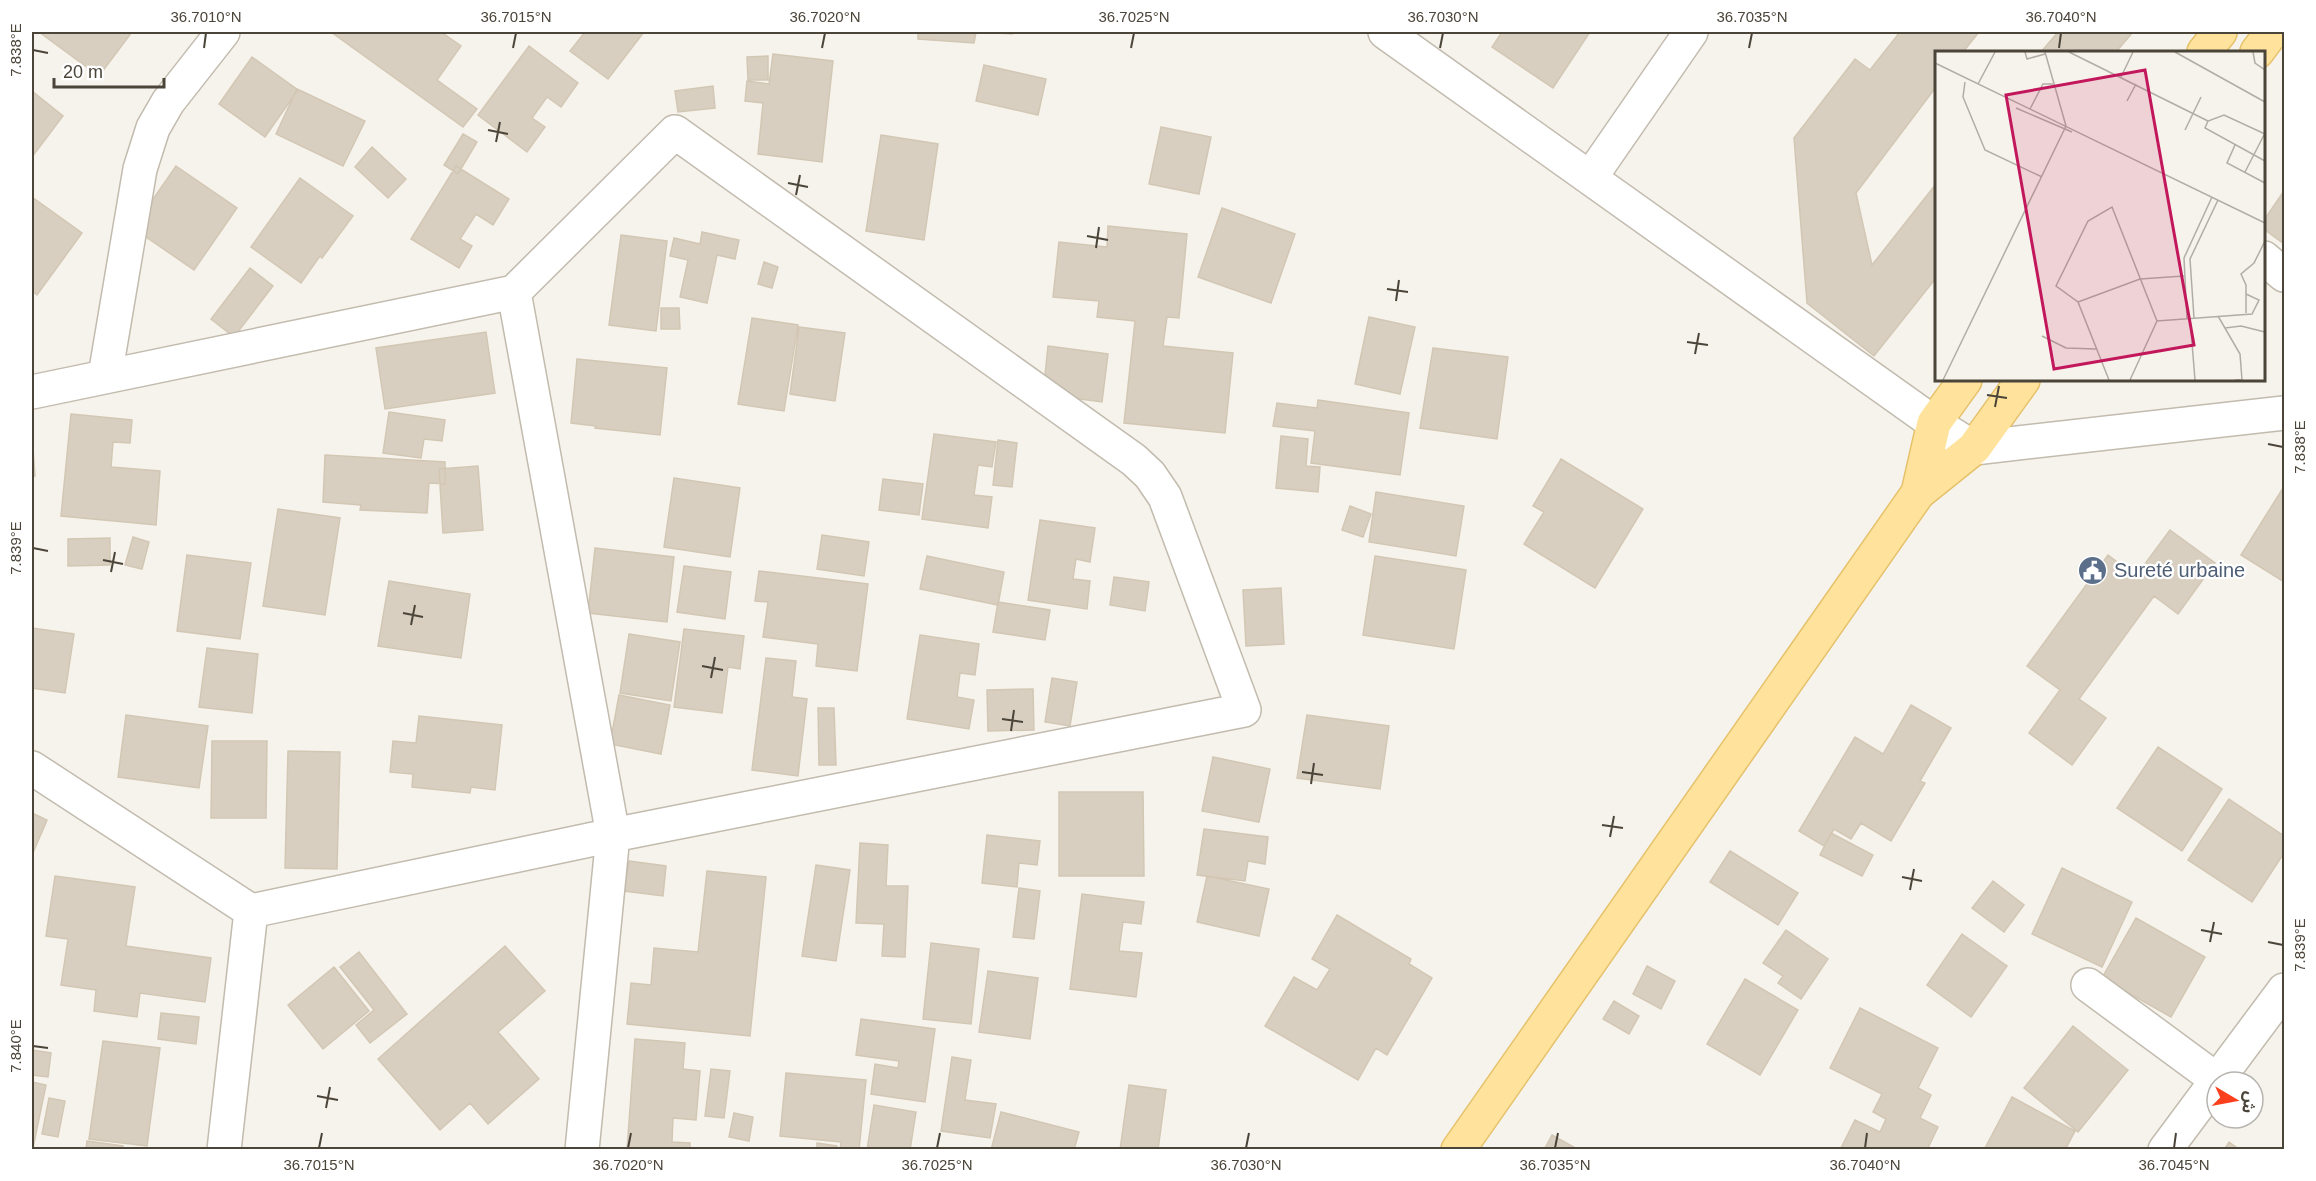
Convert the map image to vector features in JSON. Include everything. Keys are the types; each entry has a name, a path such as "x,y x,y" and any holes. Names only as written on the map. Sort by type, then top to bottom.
{"main road":[{"path":"2205,51 2220,32"},
{"path":"2258,51 2272,32"},
{"path":"1918,492 1934,423 1964,381"},
{"path":"1458,1149 1918,492 1974,448 2022,381"}],"street":[{"path":"105,376 140,169 153,128 168,102 223,32"},
{"path":"1385,32 1934,423 1974,448 2284,413"},
{"path":"1590,178 1691,32"},
{"path":"32,392 514,292 675,132 1134,460 1150,475 1165,496 1244,710 613,835 251,911 32,768"},
{"path":"2265,259 2284,275"},
{"path":"514,292 613,835 582,1149"},
{"path":"224,1149 251,911"},
{"path":"2088,985 2205,1071"},
{"path":"2224,1070 2284,990"},
{"path":"2165,1149 2205,1096"}],"building":[{"path":"39,32 132,32 99,76"},
{"path":"331,32 441,32 461,46 437,80 477,109 463,127"},
{"path":"585,32 644,32 608,79 570,51"},
{"path":"918,32 976,32 974,43 918,39"},
{"path":"981,32 1012,32 1012,34"},
{"path":"1502,32 1590,32 1553,88 1492,47"},
{"path":"1900,32 1979,32 1964,51 1935,51 1935,88 1856,193 1872,265 1935,185 1935,279 1874,356 1807,303 1794,138 1855,59 1870,70"},
{"path":"2058,32 2133,32 2117,51 2042,51"},
{"path":"529,46 578,83 561,107 547,97 532,118 545,127 527,152 478,115"},
{"path":"773,54 833,61 822,162 758,154 763,103 745,101 747,81 769,84"},
{"path":"768,56 768,80 748,80 747,57"},
{"path":"252,57 298,90 265,137 219,104"},
{"path":"984,65 1046,79 1038,115 976,101"},
{"path":"713,86 715,108 678,112 675,91"},
{"path":"297,89 365,121 343,166 276,134"},
{"path":"32,91 63,116 32,157"},
{"path":"1161,127 1211,137 1199,194 1149,184"},
{"path":"463,134 477,142 458,174 444,165"},
{"path":"881,135 938,144 924,240 866,231"},
{"path":"372,147 406,179 388,198 355,167"},
{"path":"176,166 237,208 194,270 133,228"},
{"path":"456,166 509,199 493,225 476,214 460,239 472,246 459,268 411,239"},
{"path":"300,178 353,216 301,283 251,247"},
{"path":"2284,191 2284,244 2265,230 2265,219"},
{"path":"32,197 82,233 37,295 32,291"},
{"path":"1222,208 1295,234 1271,303 1198,277"},
{"path":"1108,226 1187,234 1179,318 1167,317 1163,346 1233,353 1225,433 1124,423 1135,321 1097,317 1099,301 1053,297 1059,242 1107,247"},
{"path":"702,232 739,240 735,259 717,255 707,303 680,297 688,260 670,256 674,238 700,244"},
{"path":"621,235 667,241 656,331 609,325"},
{"path":"764,262 778,267 772,288 758,284"},
{"path":"250,268 273,286 234,337 211,319"},
{"path":"661,308 679,308 680,329 661,329"},
{"path":"1369,317 1415,327 1400,394 1355,384"},
{"path":"752,318 798,325 784,411 738,404"},
{"path":"799,327 845,333 835,401 790,394"},
{"path":"486,332 495,393 385,409 376,348"},
{"path":"1048,346 1108,354 1102,402 1043,394"},
{"path":"1433,348 1508,357 1497,439 1420,428"},
{"path":"577,359 667,368 660,435 571,423"},
{"path":"1318,400 1409,413 1400,475 1311,463 1315,431 1273,426 1277,403 1317,408"},
{"path":"389,412 445,420 442,441 424,439 421,458 383,453"},
{"path":"71,414 132,420 130,443 113,442 111,467 160,471 156,525 61,516"},
{"path":"934,434 996,442 992,467 978,465 974,495 992,497 988,528 922,519"},
{"path":"32,436 35,476 32,477"},
{"path":"1281,436 1308,439 1306,466 1320,467 1318,492 1276,488"},
{"path":"998,440 1017,443 1012,487 993,485"},
{"path":"325,455 445,462 445,484 429,483 427,513 360,510 361,505 323,502"},
{"path":"1561,459 1643,509 1595,588 1524,544 1544,512 1533,506"},
{"path":"478,466 483,530 443,533 439,469"},
{"path":"674,478 740,488 730,557 664,547"},
{"path":"883,479 923,484 919,515 879,510"},
{"path":"2284,489 2284,582 2241,555"},
{"path":"1376,492 1464,506 1456,556 1369,542"},
{"path":"1350,506 1371,514 1363,537 1342,530"},
{"path":"278,509 340,518 325,615 263,606"},
{"path":"1040,520 1095,528 1090,562 1076,559 1073,579 1090,581 1087,609 1028,600"},
{"path":"2170,530 2215,563 2178,614 2154,596 2079,699 2106,718 2072,765 2029,733 2060,690 2027,666 2108,555 2136,576"},
{"path":"822,535 869,542 864,576 817,569"},
{"path":"133,537 149,542 142,569 125,565"},
{"path":"110,538 110,565 68,566 68,539"},
{"path":"595,548 674,557 667,622 588,613"},
{"path":"187,555 251,563 240,639 177,631"},
{"path":"927,556 1004,572 998,605 920,589"},
{"path":"1375,556 1466,570 1454,649 1363,635"},
{"path":"684,566 731,572 725,619 677,612"},
{"path":"759,571 868,584 857,671 816,666 818,644 763,637 768,602 755,601"},
{"path":"1114,577 1149,582 1145,611 1110,605"},
{"path":"389,581 470,594 461,658 378,646"},
{"path":"1281,588 1284,644 1246,646 1243,590"},
{"path":"998,602 1050,610 1045,640 993,632"},
{"path":"32,628 74,634 65,693 32,688"},
{"path":"684,629 744,636 740,669 728,667 722,713 674,707"},
{"path":"629,634 680,642 671,701 620,693"},
{"path":"920,635 979,644 975,675 960,673 957,697 974,700 969,729 907,719"},
{"path":"207,648 258,654 252,713 199,707"},
{"path":"766,658 796,661 792,697 807,699 798,776 752,770"},
{"path":"1052,678 1077,682 1070,726 1045,722"},
{"path":"1033,689 1034,730 988,731 987,690"},
{"path":"619,695 670,705 661,754 610,744"},
{"path":"1911,705 1951,728 1920,781 1925,783 1891,841 1861,823 1851,839 1834,829 1824,846 1799,831 1855,737 1883,754"},
{"path":"818,708 834,708 836,765 819,765"},
{"path":"126,715 208,726 199,788 118,777"},
{"path":"1307,715 1389,726 1380,789 1297,778"},
{"path":"419,716 502,725 495,790 471,787 470,793 412,787 413,774 390,772 393,741 416,743"},
{"path":"212,741 267,741 266,818 211,818"},
{"path":"2158,747 2222,789 2182,851 2117,808"},
{"path":"288,751 340,752 337,869 285,868"},
{"path":"1213,757 1270,769 1259,822 1202,811"},
{"path":"1059,792 1143,792 1144,876 1059,876"},
{"path":"2229,799 2284,836 2284,853 2252,902 2188,860"},
{"path":"32,813 47,820 32,855"},
{"path":"1204,829 1268,837 1265,864 1248,861 1245,881 1197,875"},
{"path":"1831,833 1873,855 1862,876 1820,855"},
{"path":"987,835 1040,841 1037,865 1019,863 1017,887 982,883"},
{"path":"860,843 888,845 886,886 908,886 905,957 882,956 884,924 856,923"},
{"path":"1730,851 1798,893 1778,925 1710,882"},
{"path":"629,861 666,866 663,896 624,891"},
{"path":"816,865 850,870 836,961 802,956"},
{"path":"2062,868 2132,902 2102,967 2032,934"},
{"path":"707,871 766,877 750,1036 627,1024 631,983 651,985 654,948 698,952"},
{"path":"55,876 135,887 126,946 211,958 205,1002 140,993 137,1017 94,1011 96,990 61,985 68,939 46,936"},
{"path":"1207,876 1269,889 1259,936 1197,922"},
{"path":"1993,881 2024,905 2004,932 1972,908"},
{"path":"1019,888 1040,891 1034,939 1013,937"},
{"path":"1082,894 1144,902 1141,924 1123,922 1119,951 1142,953 1136,997 1070,989"},
{"path":"1337,915 1411,959 1409,964 1432,978 1387,1055 1376,1048 1358,1080 1265,1026 1294,977 1317,990 1330,969 1312,959"},
{"path":"2136,918 2205,957 2171,1017 2102,978"},
{"path":"1786,930 1828,959 1801,999 1778,983 1783,976 1763,963"},
{"path":"1962,934 2007,966 1971,1017 1927,985"},
{"path":"931,943 979,949 971,1024 923,1019"},
{"path":"505,946 545,991 498,1032 539,1079 488,1124 470,1103 440,1130 378,1059"},
{"path":"359,952 407,1014 370,1043 356,1025 374,1010 340,967"},
{"path":"1647,966 1675,981 1661,1009 1633,994"},
{"path":"334,967 369,1011 323,1049 288,1005"},
{"path":"988,971 1038,978 1030,1039 979,1032"},
{"path":"1745,979 1798,1010 1760,1075 1707,1044"},
{"path":"1614,1001 1639,1016 1629,1034 1603,1019"},
{"path":"1860,1008 1938,1048 1918,1088 1931,1095 1920,1118 1938,1127 1927,1150 1840,1150 1855,1120 1880,1132 1886,1119 1873,1112 1882,1094 1830,1068"},
{"path":"161,1013 199,1017 196,1044 158,1039"},
{"path":"861,1019 935,1029 925,1102 871,1094 875,1064 898,1068 899,1061 856,1055"},
{"path":"2073,1026 2128,1070 2078,1132 2024,1088"},
{"path":"635,1039 685,1043 683,1069 700,1071 696,1120 673,1118 672,1142 690,1143 690,1150 627,1150"},
{"path":"103,1041 160,1048 147,1146 89,1139"},
{"path":"32,1050 51,1053 48,1077 32,1075"},
{"path":"952,1057 971,1060 965,1100 996,1104 990,1138 941,1131"},
{"path":"711,1069 730,1071 724,1118 705,1116"},
{"path":"786,1073 866,1080 859,1150 840,1150 841,1142 780,1136"},
{"path":"32,1082 46,1085 33,1148 32,1148"},
{"path":"1129,1085 1166,1090 1158,1150 1120,1150"},
{"path":"2012,1097 2075,1131 2065,1150 1984,1150"},
{"path":"49,1098 65,1101 58,1137 42,1134"},
{"path":"874,1105 916,1112 910,1150 867,1150"},
{"path":"1001,1112 1079,1132 1074,1150 991,1150"},
{"path":"734,1113 753,1117 749,1141 729,1137"},
{"path":"1552,1135 1579,1150 1544,1150"},
{"path":"87,1141 123,1146 122,1150 86,1150"},
{"path":"2229,1142 2240,1150 2224,1150"},
{"path":"817,1143 837,1146 837,1150 817,1150"}],"place":[{"name":"Sureté urbaine","path":"2093,570"}]}
